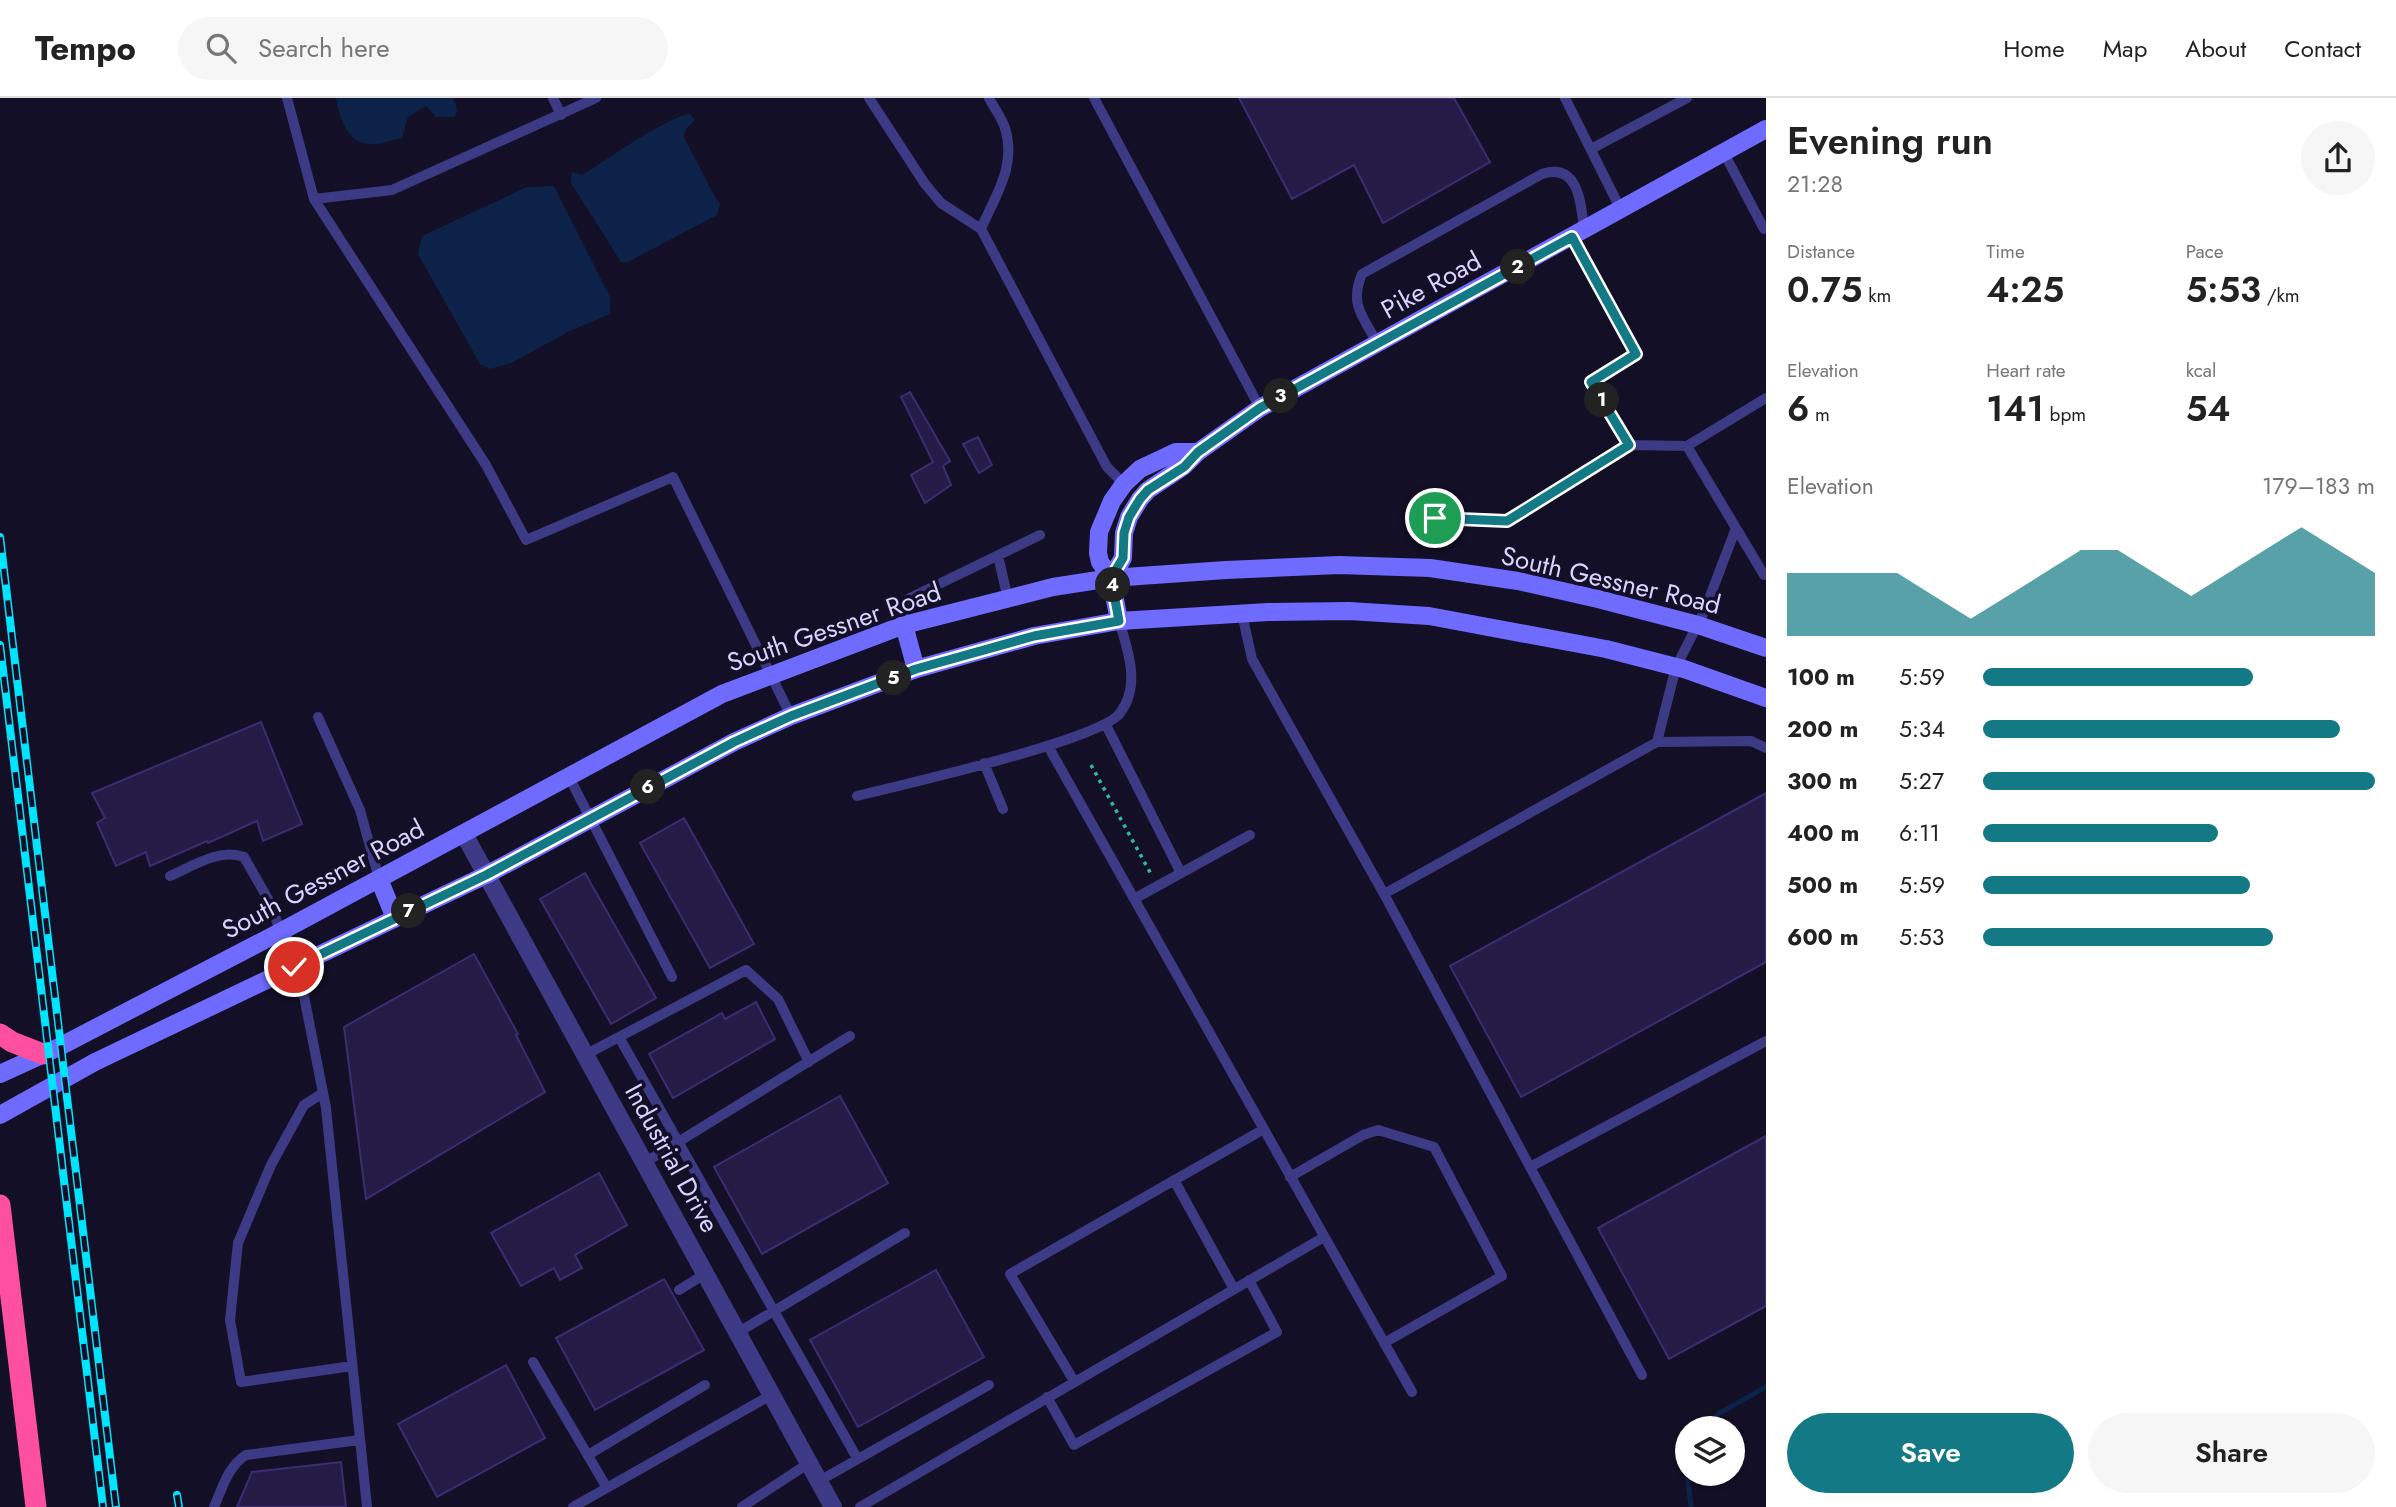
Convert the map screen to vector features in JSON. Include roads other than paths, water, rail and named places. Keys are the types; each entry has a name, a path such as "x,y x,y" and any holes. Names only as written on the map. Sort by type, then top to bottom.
{"highway":[{"path":"0,1034 12,1042 43,1054"},
{"path":"0,1205 36,1507"}],"main road":[{"name":"Pike Road","path":"1111,578 1123,558 1124,533 1129,517 1140,499 1148,490 1184,467 1198,452 1260,408 1766,129"},
{"name":"Pike Road","path":"1119,621 1111,578 1100,562 1099,532 1112,500 1140,469 1176,452 1198,452"},
{"path":"1124,484 1140,499"},
{"name":"South Gessner Road","path":"0,1074 280,932 722,694 904,625 1053,587 1111,578 1339,565 1430,568 1558,590 1698,625 1766,648"},
{"path":"0,1115 95,1062 486,875 589,817 734,742 791,716 916,669 1034,636 1119,621 1242,614 1349,611 1429,616 1606,649 1676,667 1766,698"},
{"path":"904,625 916,669"},
{"path":"379,879 395,918"},
{"path":"280,932 294,967"}],"street":[{"name":"Industrial Drive","path":"464,834 833,1507"}],"lane":[{"path":"287,98 314,199 486,465 526,540 673,477 791,716"},
{"path":"553,98 561,115"},
{"path":"314,199 392,190 596,98"},
{"path":"869,98 925,184 941,203 981,229 1107,467 1124,484"},
{"path":"981,229 1002,187 1008,166 1005,127 989,98"},
{"path":"1094,98 1260,408"},
{"path":"1565,98 1621,210"},
{"path":"1591,149 1687,98"},
{"path":"1724,153 1764,229"},
{"path":"1378,344 1361,314 1355,296 1362,274 1542,174 1554,170 1564,174 1573,182 1578,194 1578,234 1636,354 1591,382 1629,445"},
{"path":"1435,518 1507,521 1629,445 1687,446 1766,398"},
{"path":"1687,446 1764,575"},
{"path":"1657,742 1676,667 1698,625 1736,528"},
{"path":"904,625 908,599 1040,535"},
{"path":"998,556 1008,598"},
{"path":"1242,614 1252,659 1384,894 1642,1375"},
{"path":"858,796 1048,746 1106,726 1120,714 1129,697 1132,679 1129,654 1119,621"},
{"path":"318,717 359,810 379,879"},
{"path":"1106,726 1181,873"},
{"path":"1384,894 1657,742 1751,741 1766,748"},
{"path":"1048,746 1412,1392"},
{"path":"984,763 1003,809"},
{"path":"569,777 672,977"},
{"path":"1134,899 1250,835"},
{"path":"170,876 218,855 232,853 244,857 272,906 280,932"},
{"path":"294,967 303,991 323,1093 367,1507"},
{"path":"585,1055 746,970 778,999 808,1062"},
{"path":"644,1163 850,1036"},
{"path":"619,1037 857,1458"},
{"path":"1530,1167 1766,1041"},
{"path":"323,1093 304,1105 271,1165 238,1243 230,1320 241,1382 352,1366"},
{"path":"1074,1381 1010,1274 1264,1129"},
{"path":"1290,1177 1363,1135 1378,1130 1434,1147 1502,1276 1384,1343"},
{"path":"1174,1180 1234,1289"},
{"path":"737,1333 905,1233"},
{"path":"860,1507 1324,1237"},
{"path":"679,1290 705,1274"},
{"path":"1047,1397 1074,1445 1278,1332 1249,1280"},
{"path":"533,1362 607,1488"},
{"path":"587,1455 705,1385"},
{"path":"819,1482 989,1385"},
{"path":"573,1507 771,1395"},
{"path":"214,1507 232,1467 246,1455 359,1440"},
{"path":"742,1507 809,1463"}],"water":[{"path":"336,98 454,98 457,110 455,117 436,117 426,106 408,117 402,138 369,144 350,134 339,113"},
{"path":"689,113 695,120 686,129 684,137 720,203 717,215 628,262 621,262 571,183 572,172 582,175 647,133"},
{"path":"554,186 610,297 610,314 572,330 511,363 490,369 480,364 418,254 422,236 527,187"}],"waterway":[{"path":"1717,1416 1766,1387"},
{"path":"1688,1486 1691,1507"}],"railway":[{"path":"0,537 116,1507"},
{"path":"0,645 103,1507"},
{"path":"177,1495 179,1507"}]}
